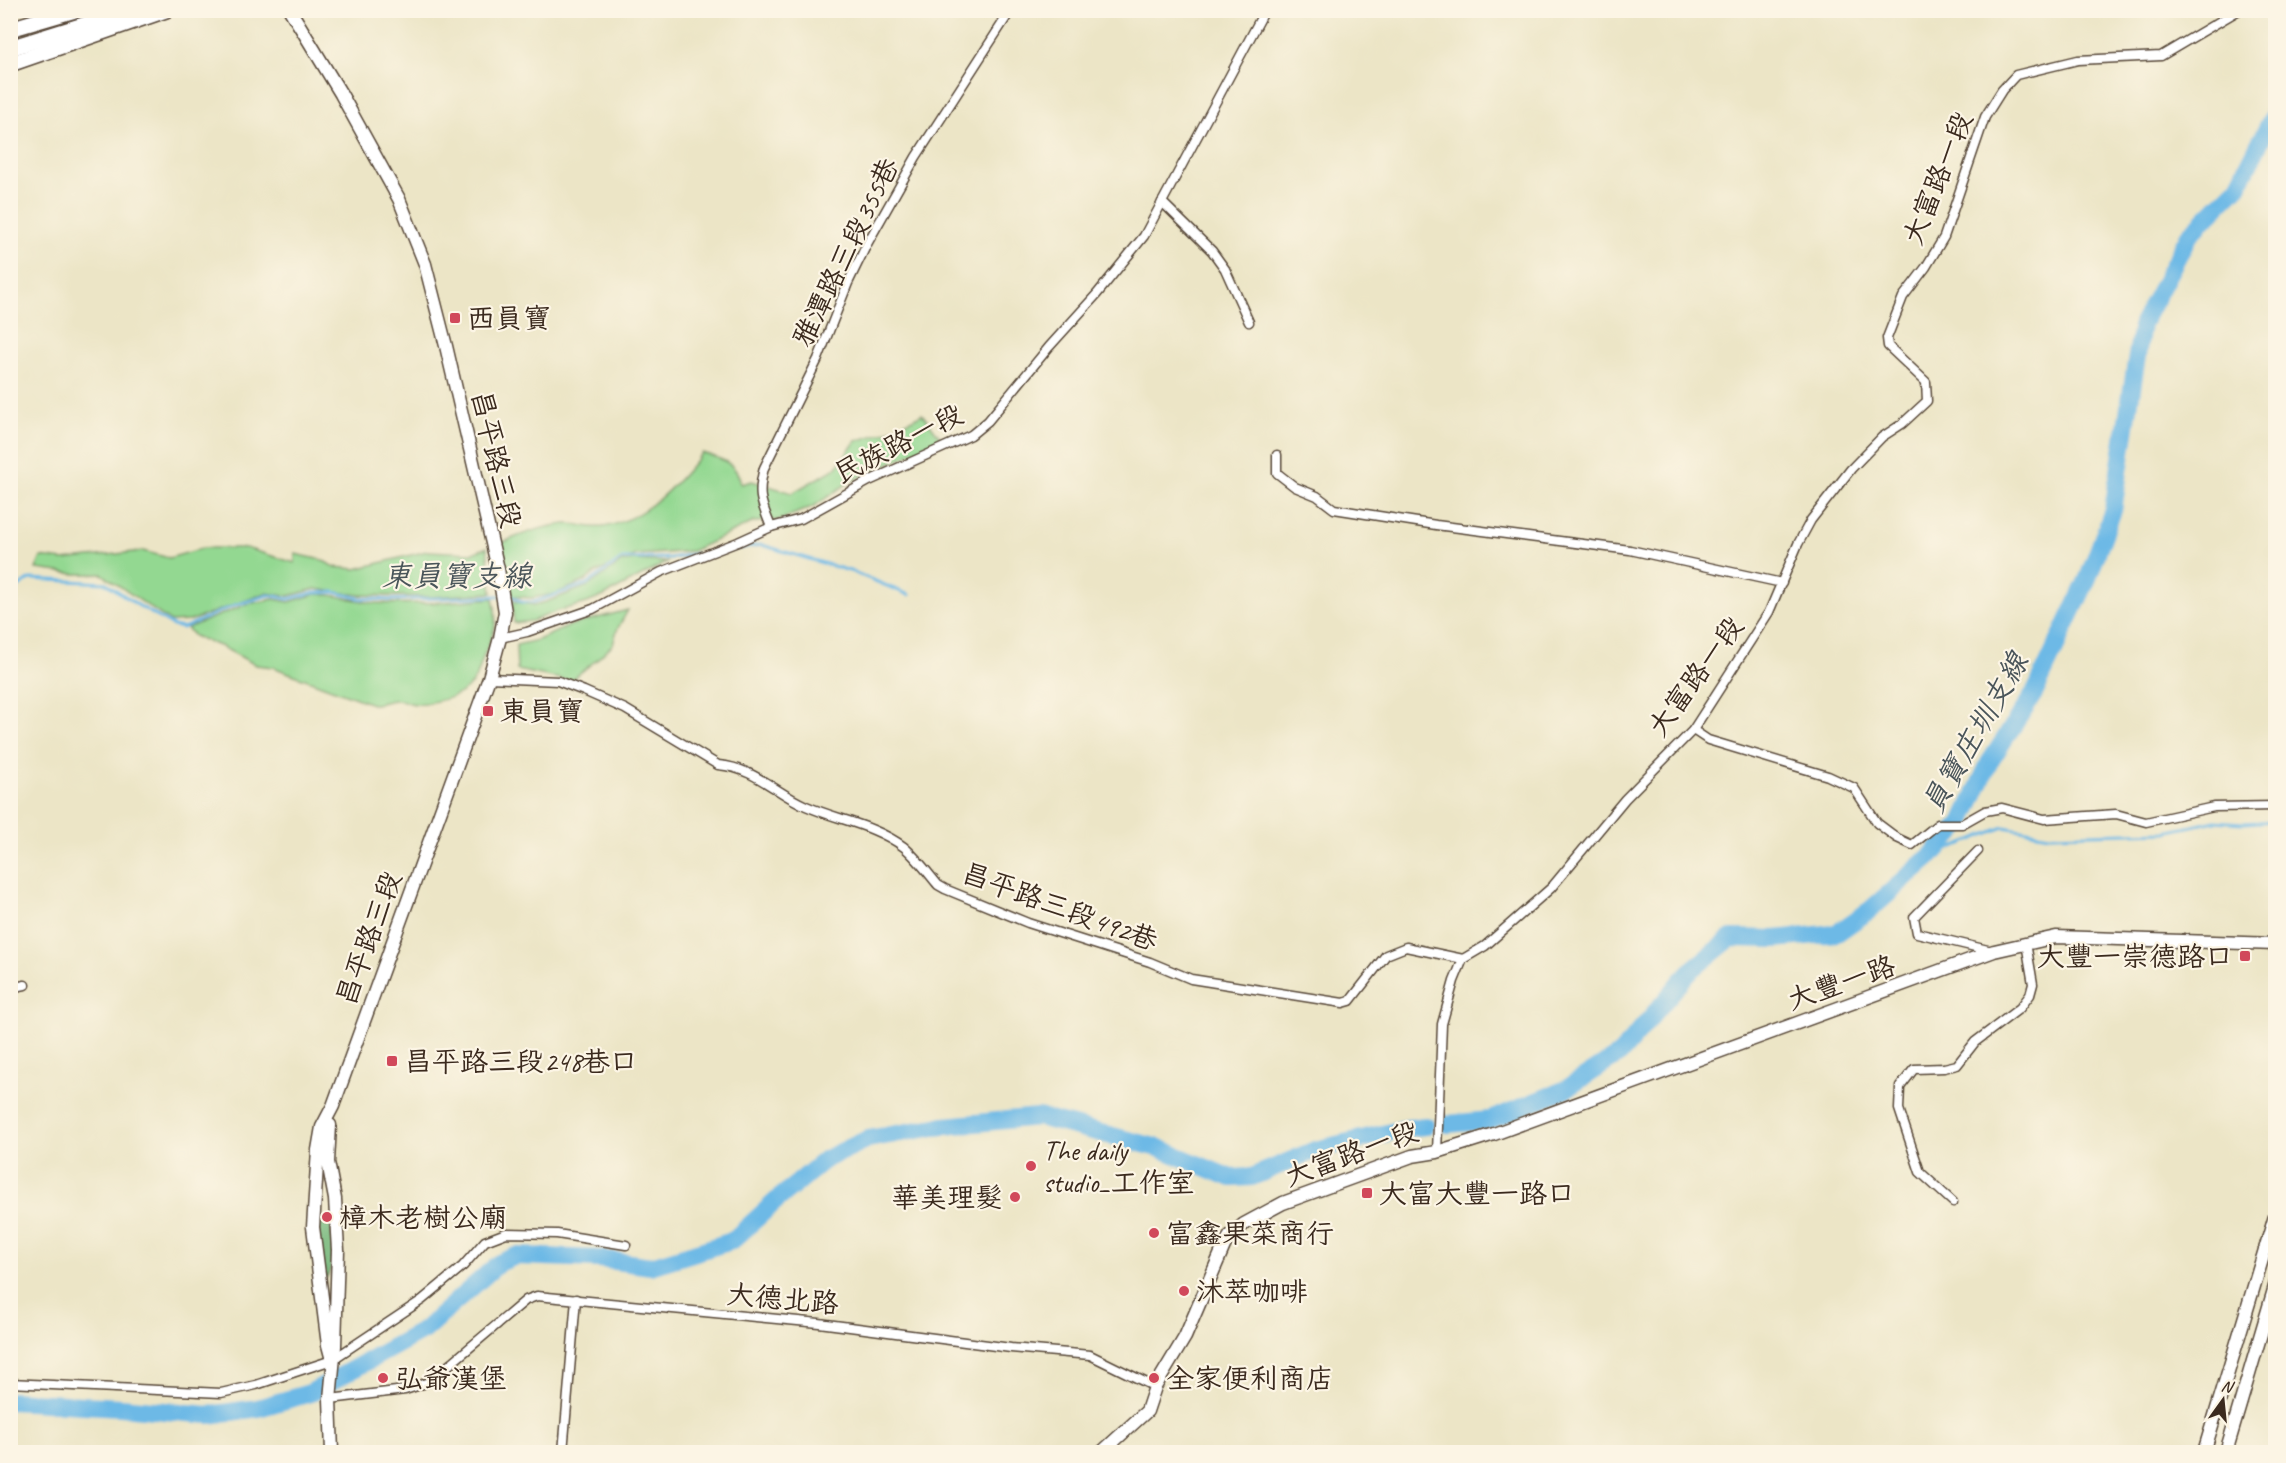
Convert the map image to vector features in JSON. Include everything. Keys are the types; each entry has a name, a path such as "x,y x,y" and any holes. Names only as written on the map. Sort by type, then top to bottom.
{"highway":[{"path":"10,29 75,10"},
{"path":"10,48 132,10"},
{"path":"10,64 166,10"}],"street":[{"name":"昌平路三段","path":"290,10 341,94 399,199 425,264 503,594 505,616 489,678 333,1106 322,1127 315,1174 313,1227 326,1333 332,1360"},
{"name":"雅潭路三段355巷","path":"771,527 760,498 760,482 764,468 818,359 848,283 916,157 1011,10"},
{"name":"民族路一段","path":"500,638 528,632 593,609 661,572 771,527 801,519 869,481 971,435 988,422 1144,236 1265,10"},
{"name":"大富路一段","path":"1102,1452 1147,1411 1155,1387 1185,1337 1230,1236 1244,1224 1283,1203 1412,1156 1437,1152 1442,1024 1454,981 1463,959 1485,946 1551,888 1625,799 1693,730 1769,612 1798,544 1811,520 1851,469 1882,437 1902,424 1927,401 1926,382 1888,345 1887,338 1903,297 1926,267 1944,237 1979,129 2002,90 2016,75 2078,60 2161,56 2239,10"},
{"path":"1162,202 1212,251 1225,269 1249,322"},
{"path":"1277,455 1277,473 1295,487 1317,496 1334,509 1630,550 1782,583"},
{"name":"昌平路三段492巷","path":"489,678 558,681 584,691 625,709 718,765 735,766 757,776 805,805 873,829 904,848 945,889 1028,924 1150,963 1191,979 1343,1003 1350,1001 1386,955 1406,947 1463,959"},
{"path":"1693,730 1708,740 1828,776 1854,788 1877,824 1912,845 1938,824 1962,824 1985,811 2002,808 2044,819 2116,814 2146,822 2214,807 2276,806"},
{"path":"1978,851 1914,917 1915,925 1917,933 1994,951"},
{"name":"大豐一路","path":"1437,1152 1505,1130 1994,951 2026,943 2056,937 2276,944"},
{"path":"1953,1202 1920,1172 1899,1109 1900,1087 1914,1069 1957,1065 1975,1042 2020,1008 2030,995 2033,984 2026,943"},
{"path":"10,988 25,985"},
{"name":"昌平路三段","path":"332,1452 330,1399 335,1346 338,1250 335,1199 328,1162 328,1133 333,1106"},
{"path":"10,1125 12,1133 10,1138"},
{"path":"2204,1452 2276,1213"},
{"path":"10,1383 221,1394 332,1360 422,1300 463,1266 485,1242 506,1233 558,1234 626,1245"},
{"path":"2226,1452 2276,1283"},
{"name":"大德北路","path":"330,1399 405,1390 429,1382 526,1300 537,1296 819,1323 1011,1348 1090,1355 1155,1387"},
{"path":"563,1452 576,1299"}],"green space":[{"path":"922,414 944,442 912,453 851,481 814,506 780,520 754,522 692,551 636,555 555,594 531,598 512,596 500,544 524,534 557,525 603,527 633,517 671,488 702,453 727,462 736,471 741,484 752,481 792,493 836,468 856,441 889,431"},
{"path":"487,547 492,593 431,597 359,595 315,589 289,596 266,593 190,621 171,622 102,574 75,574 36,569 41,557 63,560 143,551 169,558 204,548 246,548 295,563 295,554 322,560 334,567 356,569 427,551 473,553"},
{"path":"634,560 667,562 587,603 532,621 514,623 512,601 534,605 546,602 588,586 622,562"},
{"path":"316,594 391,604 493,598 496,614 479,672 471,684 450,698 416,704 395,700 372,704 273,667 256,665 222,647 194,636 187,628 247,604 274,599 289,602"},
{"path":"628,610 617,630 613,644 570,681 517,670 516,645 538,640 571,625"},
{"path":"317,1224 331,1225 332,1260 326,1278 323,1275"}],"waterway":[{"name":"員寶庄圳支線","path":"1448,1124 1490,1120 1566,1089 1620,1054 1689,972 1731,938 1775,939 1837,933 1870,910 1931,856 1962,823 1989,763 2035,692 2088,578 2113,510 2142,324 2189,235 2238,186 2276,110"},
{"name":"東員寶支線","path":"726,550 762,545 853,572 909,595"},
{"name":"東員寶支線","path":"505,596 511,596 522,602 534,602 587,584 622,559 671,558 696,554"},
{"name":"東員寶支線","path":"10,593 30,579 106,583 173,626 183,628 235,605 269,595 288,599 313,593 334,592 359,598 390,600 499,596"},
{"path":"1931,856 2004,827 2049,835 2166,832 2215,821 2243,823 2276,821"},
{"path":"10,1401 121,1407 209,1415 258,1408 310,1393 424,1330 499,1263 516,1256 600,1259 651,1266 732,1241 826,1159 868,1139 935,1127 1038,1117 1159,1148 1231,1178 1252,1177 1315,1150 1408,1128 1426,1126"}],"place":[{"name":"西員寶","path":"455,318"},
{"name":"東員寶","path":"488,711"},
{"name":"大豐一崇德路口","path":"2245,956"},
{"name":"昌平路三段248巷口","path":"392,1061"},
{"name":"The daily studio_工作室","path":"1031,1166"},
{"name":"大富大豐一路口","path":"1367,1193"},
{"name":"華美理髮","path":"1015,1197"},
{"name":"樟木老樹公廟","path":"327,1217"},
{"name":"富鑫果菜商行","path":"1154,1233"},
{"name":"沐萃咖啡","path":"1184,1291"},
{"name":"弘爺漢堡","path":"383,1378"},
{"name":"全家便利商店","path":"1154,1378"}]}
